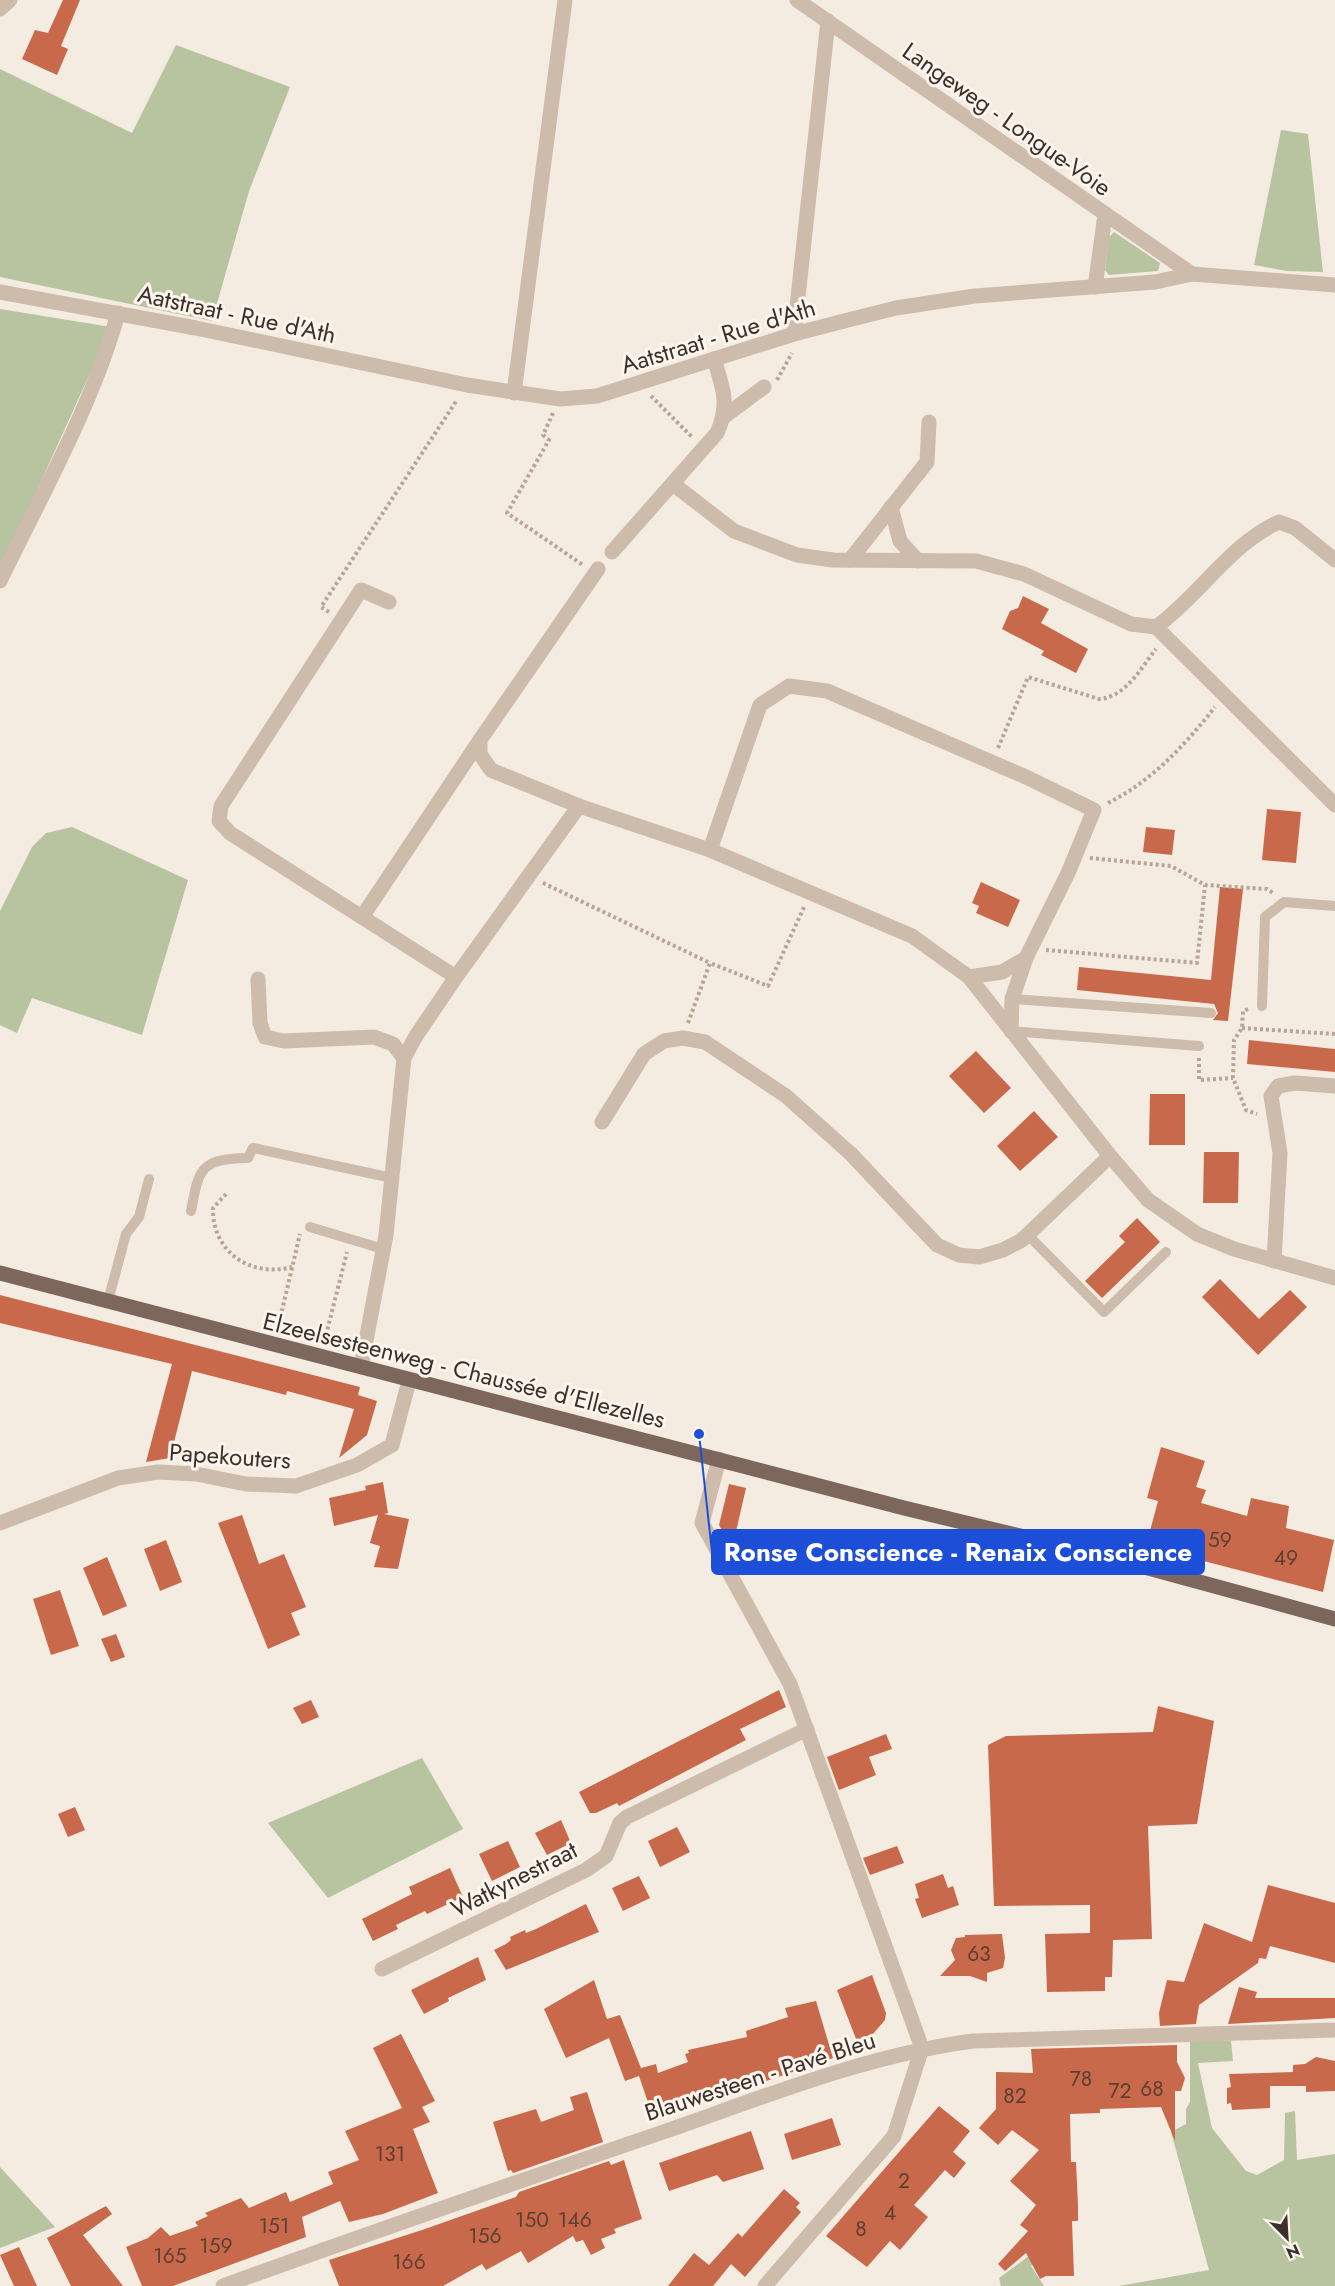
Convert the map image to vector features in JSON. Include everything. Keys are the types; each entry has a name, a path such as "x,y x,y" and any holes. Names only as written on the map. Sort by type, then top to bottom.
{"main road":[{"name":"Elzeelsesteenweg - Chaussée d'Ellezelles","path":"0,1274 904,1508 1116,1559 1335,1619"}],"street":[{"path":"0,9 10,0"},
{"path":"514,393 565,0"},
{"name":"Langeweg - Longue-Voie","path":"797,0 1192,274"},
{"path":"794,334 828,21"},
{"path":"1095,287 1105,215"},
{"name":"Aatstraat - Rue d'Ath","path":"0,292 118,313 467,385 560,399 597,396 794,334 896,308 975,296 1155,282 1192,274 1335,285"},
{"name":"Aatstraat - Rue d'Ath","path":"0,581 84,404 111,338 118,313"},
{"path":"714,359 725,394 725,416"},
{"path":"612,552 707,446 725,416 764,387"},
{"path":"850,560 927,462 929,422"},
{"path":"673,484 734,531 797,555 850,560 976,561 1024,574 1131,624 1161,632 1335,805"},
{"path":"891,507 900,541 918,561"},
{"path":"1161,632 1175,613 1257,532 1279,522 1295,528 1335,560"},
{"path":"362,917 480,740 597,571"},
{"path":"389,602 362,590 221,806 219,821 230,833 456,977"},
{"path":"710,850 760,705 789,686 827,691 1026,777 1094,810 1028,953 1012,999 1011,1031"},
{"path":"480,740 480,754 491,770 579,806 710,850 912,936 969,977 1110,1156 1148,1200 1197,1234 1234,1249 1335,1278"},
{"path":"361,1367 383,1249 404,1058 456,977 579,806"},
{"path":"969,977 1002,972 1028,953"},
{"path":"258,979 260,1023 265,1037 284,1041 374,1037 393,1044 404,1058"},
{"path":"602,1122 644,1054 664,1041 683,1038 705,1042 786,1096 851,1154 936,1245 958,1254 979,1257 1003,1250 1028,1235 1110,1156"},
{"path":"1274,1261 1280,1153 1271,1096 1278,1086 1295,1083 1335,1086"},
{"name":"Papekouters","path":"0,1523 118,1478 158,1472 187,1473 246,1484 296,1486 357,1465 392,1445 409,1381"},
{"path":"719,1459 702,1522 790,1684 922,2048 894,2136 765,2286"},
{"name":"Watkynestraat","path":"382,1969 586,1870 606,1856 620,1822 627,1816 807,1729"},
{"name":"Blauwesteen - Pavé Bleu","path":"223,2286 743,2104 858,2066 922,2048 973,2041 1335,2030"}],"lane":[{"path":"1262,1006 1265,916 1284,902 1335,906"},
{"path":"1012,999 1211,1013"},
{"path":"1011,1031 1199,1046"},
{"path":"191,1211 196,1182 205,1167 215,1160 248,1158 253,1148 392,1178"},
{"path":"108,1301 126,1234 139,1217 149,1179"},
{"path":"310,1227 383,1249"},
{"path":"1028,1235 1104,1312 1166,1252"}],"path":[{"path":"764,387 776,382 793,352 794,334"},
{"path":"649,381 651,397 687,434 707,446"},
{"path":"342,621 321,607 467,385"},
{"path":"560,399 543,435 549,440 507,513 597,571"},
{"path":"992,762 1028,678 1099,699 1111,698 1121,692 1161,632"},
{"path":"1094,810 1128,793 1183,747 1225,695"},
{"path":"1074,857 1171,866 1205,885 1267,889 1284,902"},
{"path":"528,876 710,963 768,986 811,892"},
{"path":"1028,953 1197,963 1205,885"},
{"path":"683,1038 710,963"},
{"path":"1262,1006 1243,1011 1242,1028 1234,1040 1233,1077 1246,1110 1275,1119"},
{"path":"1242,1028 1335,1034"},
{"path":"1199,1046 1199,1080 1233,1077"},
{"path":"226,1194 213,1208 213,1223 220,1244 245,1265 275,1272 292,1267"},
{"path":"274,1344 300,1233 310,1227"},
{"path":"279,1324 326,1335 350,1240"}],"green space":[{"path":"176,45 290,87 249,191 212,321 0,277 0,69 132,133"},
{"path":"1281,130 1308,134 1323,272 1287,271 1254,265"},
{"path":"1114,232 1160,263 1158,271 1109,275 1105,270 1109,237"},
{"path":"0,309 111,327 0,572"},
{"path":"72,827 188,880 142,1035 32,998 17,1033 0,1025 0,911 32,847 46,833"},
{"path":"422,1758 463,1829 328,1898 268,1823"},
{"path":"1190,2040 1231,2041 1233,2061 1198,2063 1212,2128 1246,2171 1257,2175 1284,2160 1285,2113 1295,2111 1297,2160 1335,2154 1335,2286 1119,2286 1209,2270 1171,2132 1186,2124 1186,2109 1190,2102"},
{"path":"0,2167 55,2227 0,2248"},
{"path":"1037,2250 1041,2260 1031,2266 1044,2286 1001,2286 999,2278"}],"building":[{"path":"63,0 80,0 61,46 68,49 57,75 22,59 35,30 48,33"},
{"path":"1023,596 1049,609 1041,623 1088,649 1076,673 1041,655 1044,651 1002,629 1010,611 1018,608"},
{"path":"1267,809 1301,812 1296,863 1262,860"},
{"path":"1146,827 1175,830 1172,855 1143,852"},
{"path":"981,882 1020,900 1008,927 976,913 979,906 972,903"},
{"path":"1220,887 1243,889 1228,1021 1213,1020 1218,1013 1214,1004 1077,990 1079,967 1211,980"},
{"path":"1249,1040 1335,1049 1335,1072 1247,1064"},
{"path":"976,1051 1011,1088 984,1113 949,1076"},
{"path":"1150,1094 1185,1094 1185,1145 1149,1145"},
{"path":"1034,1111 1058,1137 1020,1171 997,1146"},
{"path":"1204,1152 1239,1152 1238,1203 1203,1203"},
{"path":"1137,1218 1160,1242 1102,1298 1085,1281 1125,1242 1119,1236"},
{"path":"1220,1279 1259,1319 1290,1290 1307,1307 1258,1355 1202,1297"},
{"path":"0,1295 360,1387 358,1395 377,1401 367,1435 339,1458 354,1409 287,1391 286,1395 192,1371 170,1458 146,1462 172,1364 0,1323"},
{"path":"1161,1447 1205,1461 1196,1487 1206,1490 1201,1503 1247,1516 1251,1498 1289,1506 1286,1528 1334,1540 1323,1592 1146,1546 1158,1501 1147,1498"},
{"path":"383,1482 388,1513 384,1514 409,1519 398,1569 374,1567 380,1546 370,1543 378,1515 334,1526 329,1498 366,1490 365,1486"},
{"path":"729,1484 746,1488 732,1549 719,1525"},
{"path":"242,1515 259,1564 284,1554 306,1607 291,1613 300,1635 268,1649 218,1523"},
{"path":"166,1540 182,1582 160,1591 144,1549"},
{"path":"107,1557 127,1606 103,1616 83,1568"},
{"path":"60,1590 79,1646 51,1655 33,1599"},
{"path":"116,1634 125,1657 111,1662 101,1639"},
{"path":"779,1690 786,1707 740,1729 746,1740 619,1806 617,1803 596,1813 590,1813 579,1792"},
{"path":"311,1700 319,1717 302,1724 293,1708"},
{"path":"1158,1706 1214,1721 1197,1824 1148,1826 1152,1939 1113,1940 1112,1977 1105,1977 1105,1991 1047,1992 1045,1934 1090,1933 1090,1905 994,1906 988,1745 1006,1736 1153,1732"},
{"path":"886,1734 892,1749 869,1757 876,1775 839,1790 827,1757"},
{"path":"75,1807 85,1830 68,1837 58,1814"},
{"path":"561,1820 571,1843 547,1855 535,1833"},
{"path":"677,1827 690,1852 660,1867 648,1841"},
{"path":"508,1841 520,1867 492,1881 479,1854"},
{"path":"897,1846 904,1863 870,1875 863,1858"},
{"path":"450,1868 463,1897 427,1914 425,1911 396,1925 398,1929 373,1941 362,1919 412,1894 409,1887"},
{"path":"943,1874 948,1888 953,1886 959,1905 922,1918 915,1899 919,1898 915,1884"},
{"path":"639,1876 650,1898 623,1911 612,1888"},
{"path":"1268,1885 1335,1903 1335,1963 1270,1946 1266,1959 1259,1958 1258,1963 1199,2005 1196,2024 1160,2026 1159,2013 1167,1980 1184,1982 1204,1923 1252,1942"},
{"path":"586,1904 599,1932 506,1970 494,1950 511,1940 510,1937 525,1930 526,1933 536,1929"},
{"path":"1002,1934 1005,1958 1003,1968 987,1973 987,1982 970,1976 940,1976 955,1960 951,1950 956,1938 965,1937 965,1935"},
{"path":"478,1957 486,1980 448,1998 449,2001 424,2014 411,1990"},
{"path":"872,1975 886,2013 885,2020 860,2049 837,1990"},
{"path":"594,1980 607,2019 620,2015 641,2068 656,2064 658,2073 688,2062 685,2054 689,2053 688,2050 747,2037 746,2031 788,2017 785,2008 816,2001 833,2058 654,2120 639,2076 625,2081 609,2038 566,2058 544,2009"},
{"path":"1239,1987 1257,1992 1255,1998 1335,1998 1335,2018 1228,2024"},
{"path":"401,2034 435,2101 422,2107 430,2122 413,2129 438,2193 383,2214 349,2222 340,2201 302,2217 306,2237 173,2286 142,2286 126,2247 148,2238 161,2227 170,2236 198,2226 195,2222 208,2216 205,2213 241,2198 249,2208 286,2192 290,2202 333,2184 328,2172 359,2160 345,2131 402,2108 373,2048"},
{"path":"1177,2045 1177,2062 1185,2078 1181,2091 1175,2091 1175,2141 1161,2107 1100,2109 1100,2113 1070,2114 1071,2162 1076,2162 1078,2205 1078,2221 1072,2221 1074,2276 1046,2276 1040,2279 1026,2253 1005,2271 998,2264 1028,2231 1020,2225 1036,2205 1010,2181 1039,2150 1012,2130 998,2145 979,2128 996,2109 996,2072 1033,2073 1031,2049"},
{"path":"1316,2057 1335,2061 1335,2091 1306,2092 1306,2086 1270,2086 1270,2108 1232,2110 1231,2103 1227,2104 1227,2088 1231,2087 1229,2074 1293,2072 1293,2065 1305,2064"},
{"path":"587,2092 603,2142 513,2173 511,2170 508,2171 493,2122 536,2109 541,2122 574,2110 570,2097"},
{"path":"939,2106 970,2131 953,2152 966,2163 954,2178 945,2170 914,2205 928,2217 900,2250 890,2241 867,2267 826,2236"},
{"path":"832,2118 841,2145 792,2160 784,2134"},
{"path":"751,2131 764,2169 723,2182 717,2175 669,2191 659,2163"},
{"path":"624,2160 642,2219 614,2229 616,2233 601,2239 605,2248 591,2255 583,2240 576,2242 573,2236 528,2263 521,2251 486,2270 482,2264 443,2286 339,2286 329,2260 516,2197 519,2192 609,2161 611,2165"},
{"path":"784,2189 800,2203 796,2207 801,2212 745,2277 731,2264 713,2286 668,2286 694,2253 709,2265 738,2233 742,2237"},
{"path":"106,2206 112,2214 83,2235 123,2286 71,2286 47,2238"},
{"path":"19,2247 37,2286 14,2286 0,2255"}],"place":[{"name":"Ronse Conscience - Renaix Conscience","path":"699,1434"}]}
